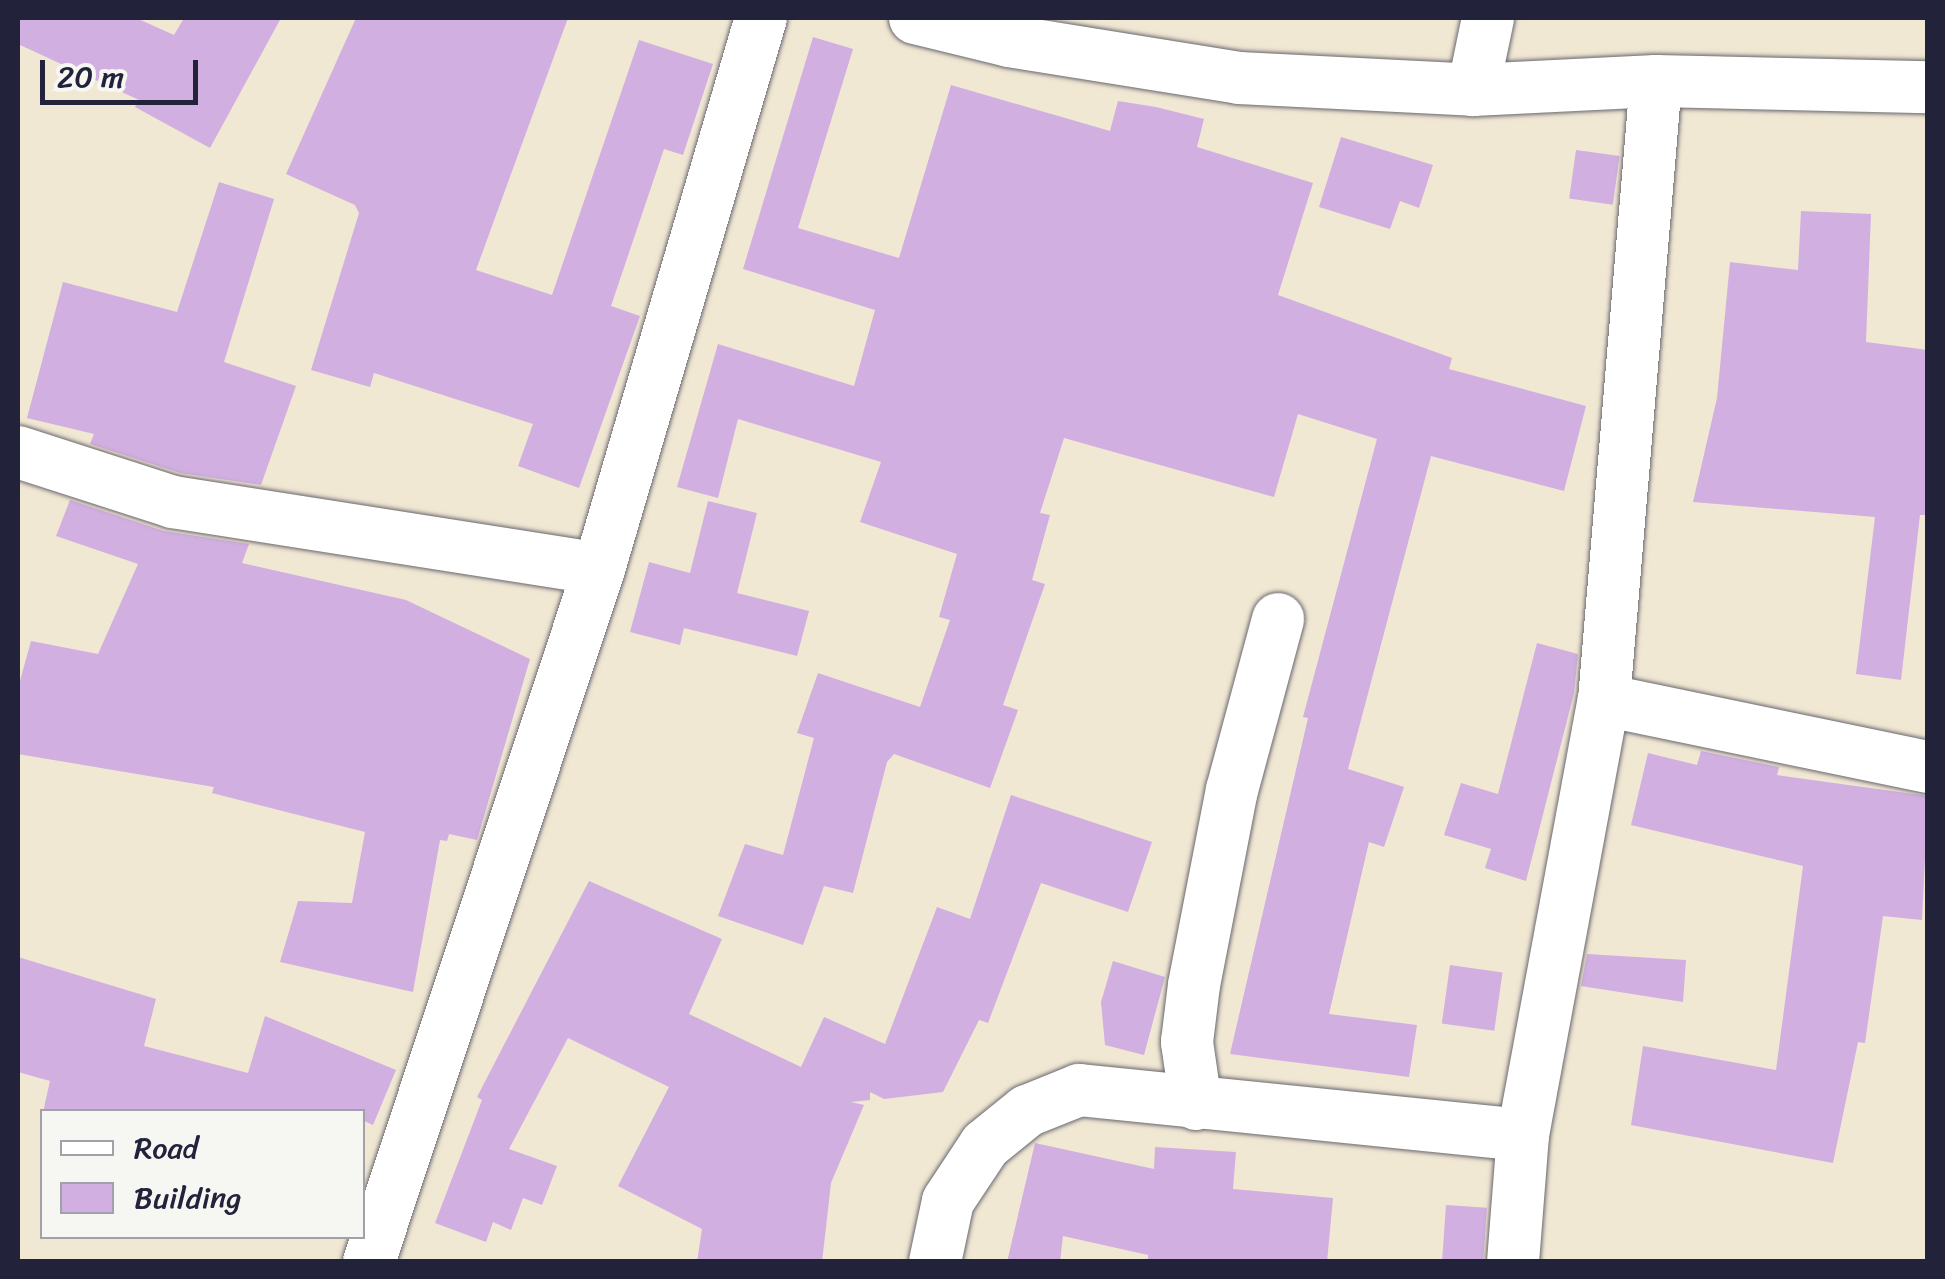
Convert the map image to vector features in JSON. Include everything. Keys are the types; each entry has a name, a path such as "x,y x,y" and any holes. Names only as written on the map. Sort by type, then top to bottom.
{"street":[{"path":"368,1262 600,569 761,18"},
{"path":"915,18 1009,41 1239,78 1473,90 1656,80 1928,87"},
{"path":"1473,90 1488,18"},
{"path":"1513,1262 1523,1135 1604,700 1656,80"},
{"path":"18,452 173,502 600,569"},
{"path":"1196,1104 1187,1042 1194,984 1232,790 1278,619"},
{"path":"1604,700 1928,767"},
{"path":"934,1262 948,1202 985,1145 1027,1111 1079,1090 1523,1135"}],"building":[{"path":"18,18 136,18 174,35 184,18 281,18 210,148 135,107 139,100 18,44"},
{"path":"356,18 568,18 476,270 552,295 639,40 713,64 683,155 664,149 611,306 640,316 579,488 518,466 533,424 374,373 370,387 311,370 359,213 355,205 286,174"},
{"path":"813,37 853,49 798,228 899,258 951,85 1110,131 1118,101 1156,107 1204,119 1197,147 1313,183 1278,295 1452,358 1449,369 1586,406 1564,491 1431,456 1348,769 1404,787 1384,847 1369,842 1329,1014 1417,1025 1409,1077 1230,1054 1308,718 1303,717 1377,439 1298,414 1274,497 1064,438 1040,513 1050,515 1032,580 1045,584 1003,705 1018,710 990,788 894,754 887,762 853,893 824,886 803,945 718,916 745,844 783,855 814,738 797,733 818,673 920,707 950,620 939,617 957,554 860,522 881,462 738,419 718,498 677,487 718,344 854,386 875,310 743,269"},
{"path":"1341,137 1433,165 1419,208 1400,201 1390,229 1319,207"},
{"path":"1576,150 1620,156 1613,205 1569,199"},
{"path":"219,182 274,199 224,362 296,386 261,485 180,473 90,444 94,434 27,418 63,282 177,312"},
{"path":"1801,211 1871,214 1866,342 1928,350 1928,515 1920,515 1901,680 1856,674 1875,517 1693,502 1717,398 1730,262 1798,270"},
{"path":"70,500 164,531 249,544 242,563 406,600 530,659 477,840 449,834 447,841 440,840 413,992 280,962 298,901 352,903 365,832 212,793 214,787 18,754 18,688 31,641 98,654 138,564 56,536"},
{"path":"708,501 757,513 737,593 809,611 797,656 684,628 680,645 630,632 649,562 690,573"},
{"path":"1537,643 1578,654 1574,693 1526,881 1485,868 1491,849 1444,835 1461,783 1498,794"},
{"path":"1701,751 1779,767 1777,775 1928,796 1922,920 1883,916 1865,1043 1858,1042 1833,1163 1631,1125 1643,1046 1776,1070 1803,866 1631,825 1648,753 1697,765"},
{"path":"1011,795 1152,842 1128,912 1041,883 988,1023 979,1020 943,1092 884,1099 870,1092 870,1100 851,1102 864,1105 831,1183 822,1262 697,1262 702,1229 618,1186 669,1087 568,1038 509,1149 557,1166 542,1205 523,1198 511,1230 493,1222 486,1242 435,1223 482,1100 477,1097 589,881 722,939 689,1014 801,1067 824,1017 885,1044 937,907 970,919"},
{"path":"1587,954 1686,960 1683,1002 1581,986"},
{"path":"18,957 156,999 144,1046 248,1073 265,1016 396,1070 373,1125 365,1121 365,1109 44,1109 50,1081 18,1072"},
{"path":"1113,961 1165,977 1144,1055 1105,1045 1101,1002"},
{"path":"1450,965 1502,972 1494,1031 1442,1023"},
{"path":"1035,1143 1154,1169 1155,1147 1236,1152 1233,1189 1333,1198 1327,1262 1148,1262 1148,1255 1063,1236 1060,1262 1007,1262"},
{"path":"1446,1205 1487,1208 1483,1262 1442,1262"}]}
